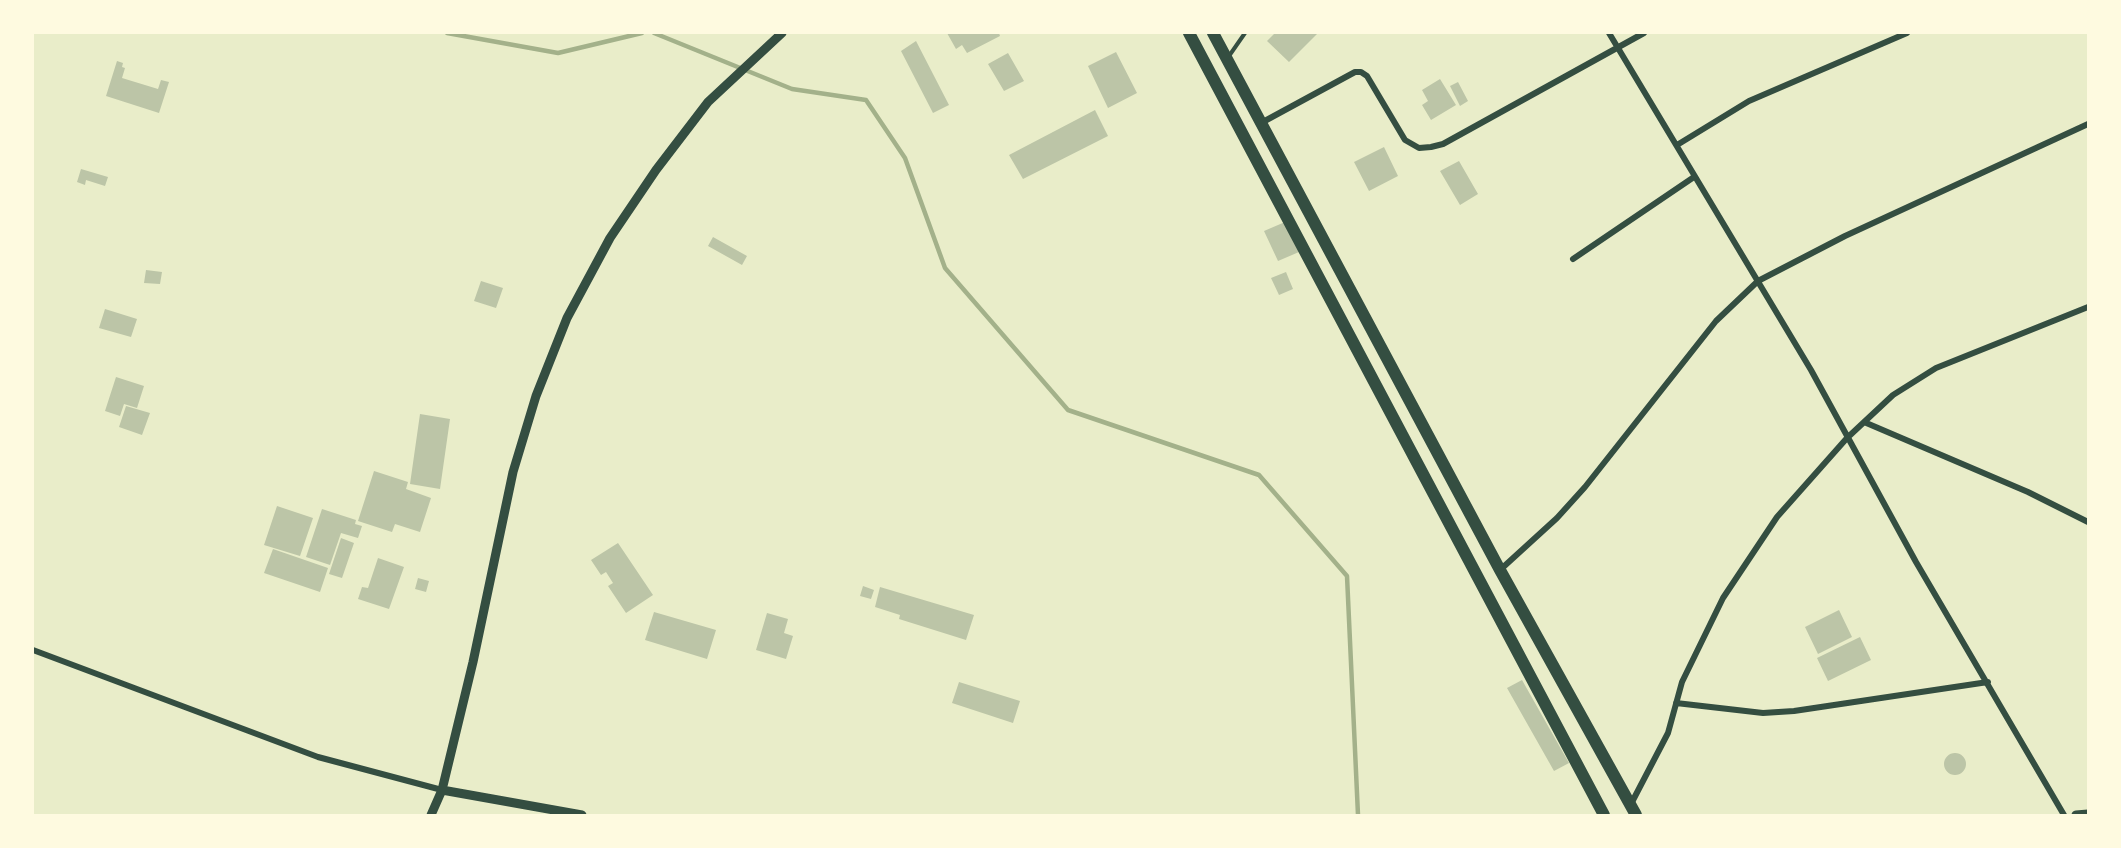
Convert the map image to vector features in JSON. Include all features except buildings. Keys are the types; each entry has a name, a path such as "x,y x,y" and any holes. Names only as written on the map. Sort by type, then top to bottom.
{"main road":[{"path":"1189,33 1604,815"},
{"path":"1213,33 1500,570 1634,810"}],"street":[{"path":"431,815 442,790 513,472 536,396 567,318 610,238 656,170 708,102 782,33"},
{"path":"1609,33 1758,281 2064,815"},
{"path":"1261,123 1355,72 1361,72 1367,76 1405,140 1419,148 1431,147 1443,144 1644,33"},
{"path":"1677,145 1749,101 1907,33"},
{"path":"1500,570 1557,518 1585,487 1716,321 1758,281 1845,236 2088,124"},
{"path":"1574,260 1694,177"},
{"path":"1634,810 1668,733 1682,682 1734,581 1777,517 1847,438 1893,395 1936,368 2088,307"},
{"path":"1864,422 2028,492 2088,522"},
{"path":"33,650 318,757 442,790 582,815"},
{"path":"1676,703 1763,713 1794,711 1988,682"},
{"path":"2076,815 2088,814"}],"lane":[{"path":"1227,60 1245,33"}],"waterway":[{"path":"447,33 558,53 642,33"},
{"path":"654,33 792,89 866,100 905,158 945,268 1068,410 1259,475 1347,576 1358,815"}]}
